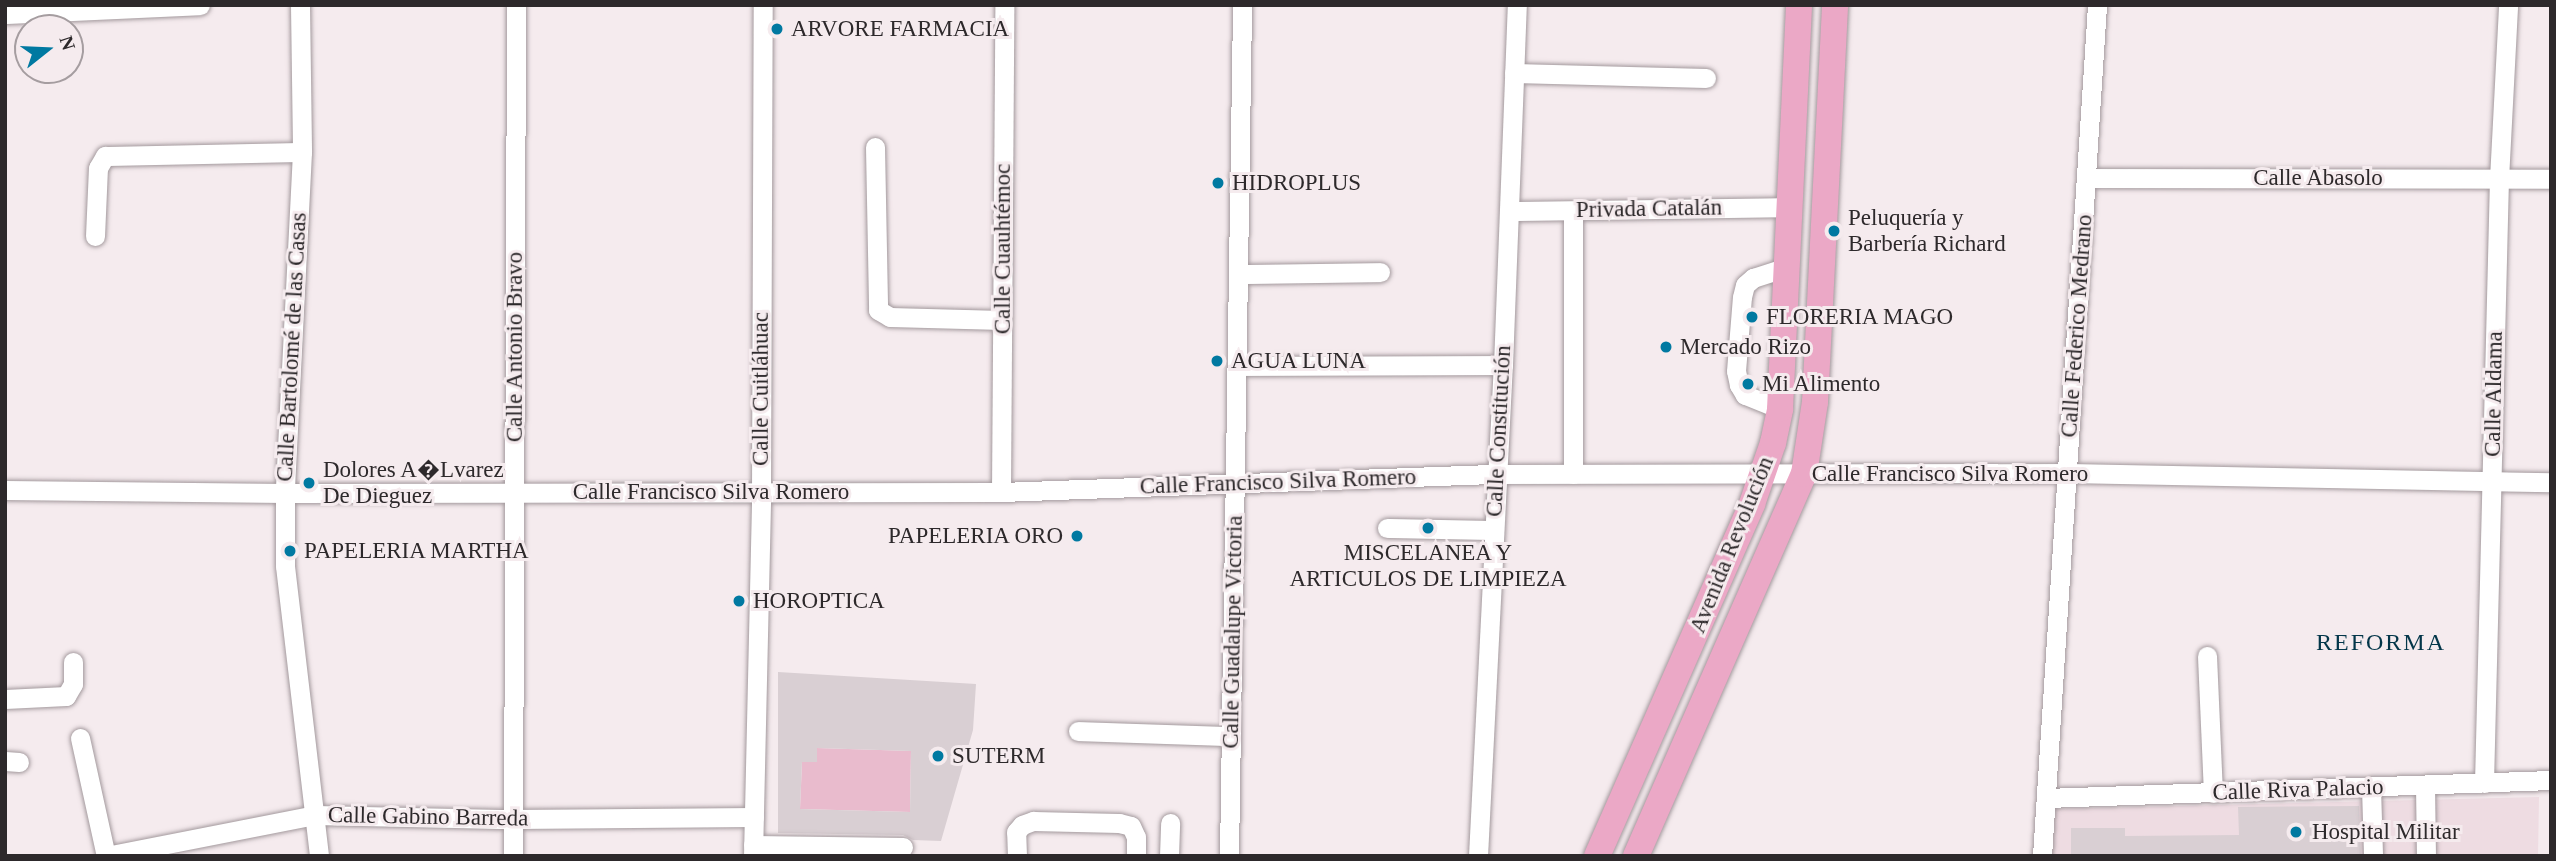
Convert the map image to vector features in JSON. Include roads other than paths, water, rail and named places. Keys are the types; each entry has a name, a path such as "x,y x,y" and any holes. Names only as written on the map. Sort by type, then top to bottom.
{"main road":[{"name":"Avenida Revolución","path":"1597,856 1765,474 1780,409 1799,5"},
{"name":"Avenida Revolución","path":"1636,856 1804,474 1815,402 1835,5"}],"street":[{"path":"5,14 200,5"},
{"name":"Calle Bartolomé de las Casas","path":"300,5 302,152 285,493 285,566 319,856"},
{"name":"Calle Antonio Bravo","path":"513,856 516,5"},
{"name":"Calle Cuitláhuac","path":"753,851 761,492 763,5"},
{"name":"Calle Cuauhtémoc","path":"1001,492 1004,5"},
{"name":"Calle Guadalupe Victoria","path":"1229,856 1242,5"},
{"name":"Calle Constitución","path":"1478,856 1503,365 1517,5"},
{"name":"Calle Federico Medrano","path":"2042,856 2098,5"},
{"name":"Calle Aldama","path":"2484,783 2499,179 2508,5"},
{"path":"1514,73 1706,78"},
{"path":"876,147 878,310 890,317 1002,320"},
{"path":"94,236 98,168 105,156 302,152"},
{"name":"Calle Abasolo","path":"2086,178 2551,179"},
{"name":"Privada Catalán","path":"1509,211 1789,207"},
{"path":"1573,211 1573,474"},
{"path":"1780,409 1745,395 1739,386 1736,371 1745,285 1754,278 1786,267"},
{"path":"1239,274 1380,272"},
{"path":"1238,366 1503,365"},
{"name":"Calle Francisco Silva Romero","path":"5,490 285,493 1001,492 1497,474 2068,473 2551,482"},
{"path":"1387,528 1494,530"},
{"path":"2207,656 2213,793"},
{"path":"5,699 66,696 73,684 72,663"},
{"path":"1078,731 1231,736"},
{"path":"80,738 106,856"},
{"name":"Calle Riva Palacio","path":"2046,798 2551,780"},
{"path":"2425,785 2426,856"},
{"path":"2371,787 2373,856"},
{"name":"Calle Gabino Barreda","path":"106,856 315,814 513,819 754,817"},
{"path":"1017,856 1016,832 1022,825 1032,821 1119,822 1131,827 1136,838 1136,856"},
{"path":"1169,856 1170,823"},
{"path":"753,851 903,847"}],"place":[{"name":"ARVORE FARMACIA","path":"777,29"},
{"name":"HIDROPLUS","path":"1218,183"},
{"name":"Peluquería y Barbería Richard","path":"1834,231"},
{"name":"FLORERIA MAGO","path":"1752,317"},
{"name":"Mercado Rizo","path":"1666,347"},
{"name":"AGUA LUNA","path":"1217,361"},
{"name":"Mi Alimento","path":"1748,384"},
{"name":"Dolores A�Lvarez De Dieguez","path":"309,483"},
{"name":"MISCELANEA Y ARTICULOS DE LIMPIEZA","path":"1428,528"},
{"name":"PAPELERIA ORO","path":"1077,536"},
{"name":"PAPELERIA MARTHA","path":"290,551"},
{"name":"HOROPTICA","path":"739,601"},
{"name":"SUTERM","path":"938,756"},
{"name":"Hospital Militar","path":"2296,832"}],"district":[{"name":"REFORMA","path":"2381,643"}]}
